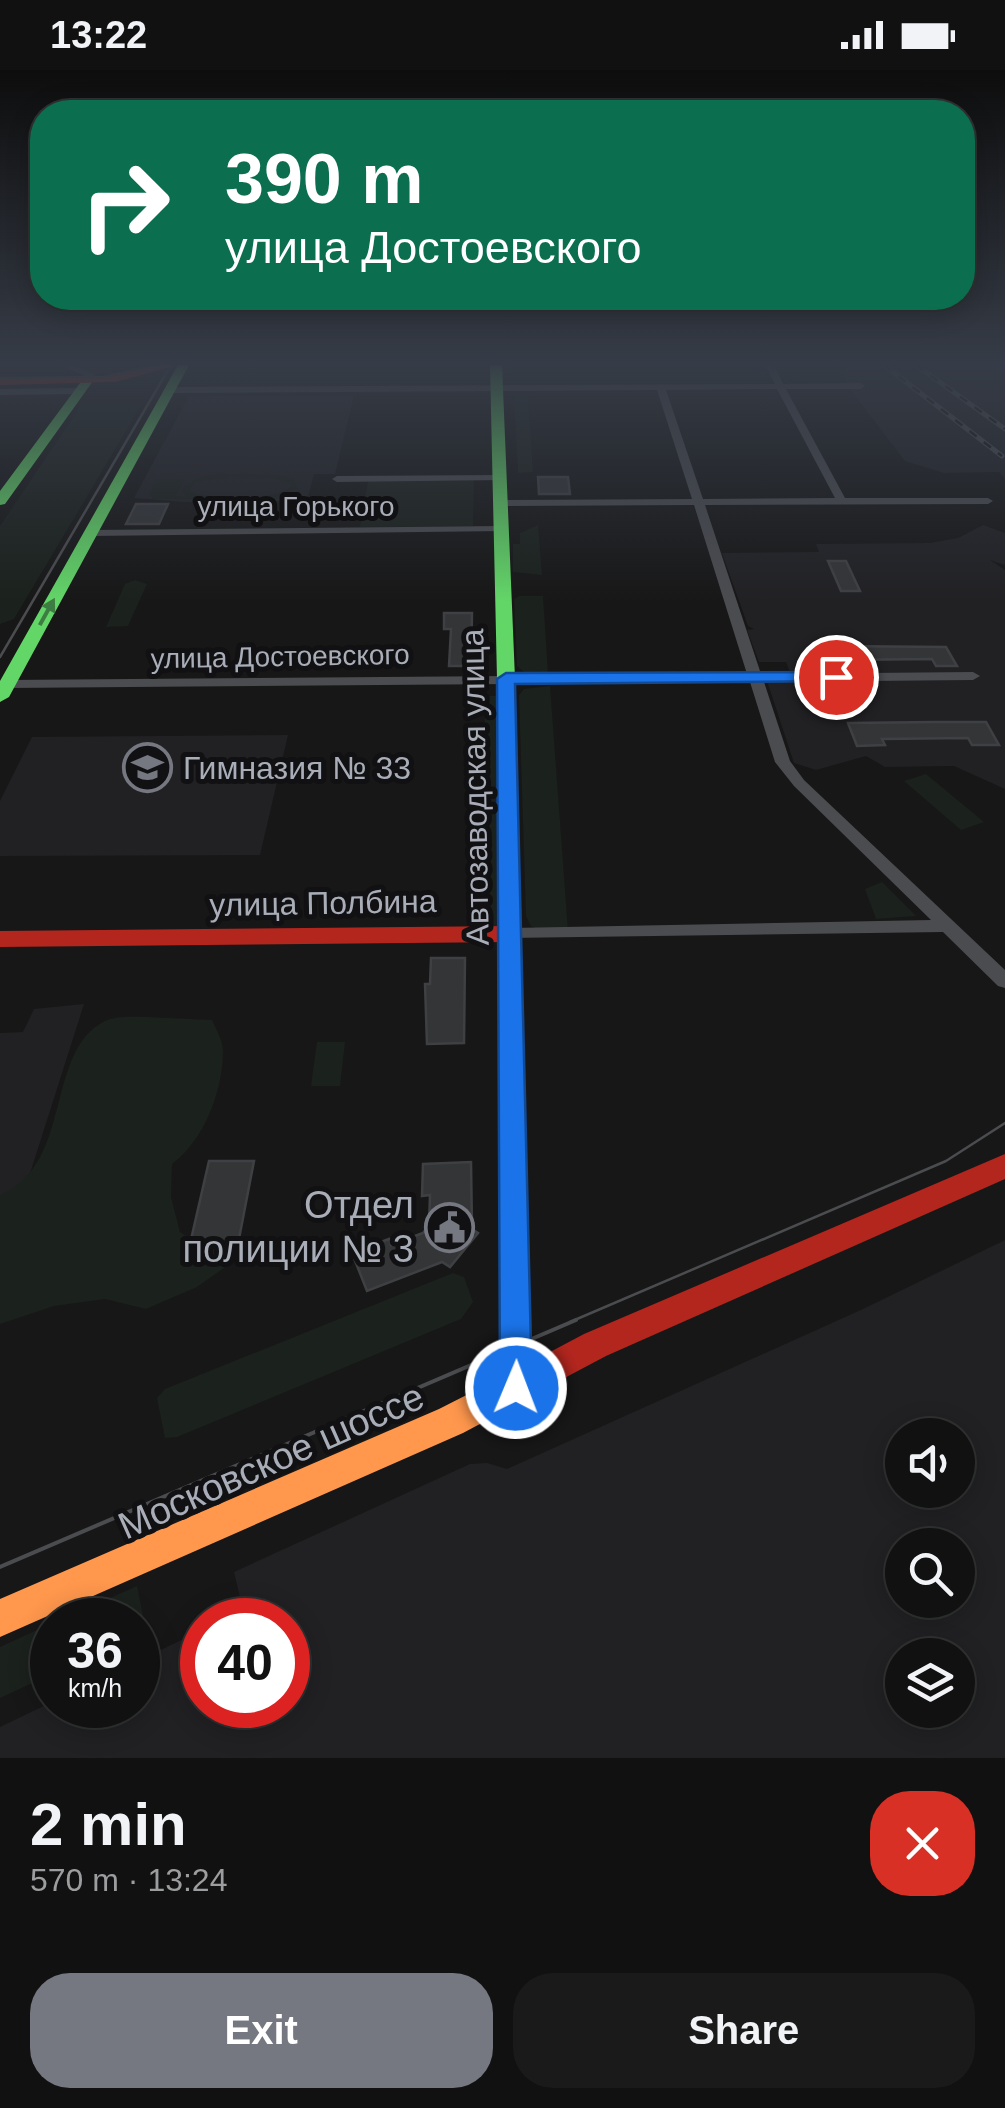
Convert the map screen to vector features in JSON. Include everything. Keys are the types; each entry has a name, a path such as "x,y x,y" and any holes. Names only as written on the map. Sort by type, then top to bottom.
{"street":[{"path":"0,501 37,444"},
{"path":"4,690 140,444"},
{"name":"Автозаводская улица","path":"499,444 516,1388"},
{"path":"679,444 783,762 792,776 1005,981"},
{"path":"811,444 842,502"},
{"path":"337,480 500,478"},
{"path":"501,503 988,501"},
{"name":"улица Горького","path":"91,533 501,530"},
{"name":"улица Достоевского","path":"4,690 506,679 973,676"},
{"name":"улица Полбина","path":"0,939 948,926"},
{"name":"Московское шоссе","path":"0,1618 451,1420 595,1345 1005,1166"}],"shaded area":[{"path":"55,444 118,444 14,619 0,624 0,526"},
{"path":"163,444 342,444 335,474 314,474 307,501 183,502 134,498"},
{"path":"516,444 531,444 533,472 518,473"},
{"path":"892,444 1005,444 1005,479 999,472 944,473 905,461"},
{"path":"213,475 292,478 298,488 273,499 152,499 149,495 157,479 184,479 176,496 186,497 182,489 191,482","holes":["217,478 274,478 293,485 274,494 243,498 211,497 189,491 195,482"]},
{"path":"474,480 473,526 360,527 368,481"},
{"path":"538,525 542,575 513,572 513,544 520,544 520,533"},
{"path":"983,525 1005,533 1005,565 990,560 1005,570 1005,789 954,766 885,767 866,756 816,770 794,763 767,681 793,680 786,662 759,662 747,630 754,629 748,626 722,553 819,552 816,544 930,543 958,538"},
{"path":"135,580 147,584 128,626 106,627 125,584"},
{"path":"543,596 548,674 525,673 517,666 514,599"},
{"path":"550,686 568,931 540,930 531,926 526,916 519,695 524,689"},
{"path":"485,696 496,696 496,928 483,928"},
{"name":"Гимназия № 33","path":"288,735 260,855 0,856 0,801 32,737"},
{"path":"926,774 984,822 961,830 904,781"},
{"path":"882,882 916,916 876,919 865,889"},
{"path":"84,1004 19,1208 0,1208 0,1033 23,1032 34,1009"},
{"path":"127,1017 212,1020 223,1046 220,1082 202,1128 172,1164 171,1197 180,1232 201,1246 216,1250 224,1268 197,1287 146,1309 105,1299 54,1306 0,1324 0,1195 23,1180 39,1159 73,1056 86,1036 105,1021"},
{"path":"317,1042 345,1042 340,1086 311,1086"},
{"path":"1005,1240 1005,1758 0,1758 0,1727 30,1713 30,1728 160,1728 160,1650 180,1641 180,1728 310,1728 310,1598 240,1598 234,1572 470,1464 487,1463 507,1469 863,1309"},
{"path":"453,1273 464,1277 473,1302 461,1319 177,1437 165,1438 157,1398 165,1389"},
{"path":"137,1586 139,1598 110,1598"},
{"path":"30,1633 30,1684 0,1698 0,1647"}],"building":[{"path":"538,477 568,477 570,494 539,494"},
{"path":"136,504 168,504 159,524 126,524"},
{"path":"828,561 846,561 860,591 841,591"},
{"path":"444,613 472,613 471,666 449,666 451,629 444,629"},
{"path":"946,647 957,666 936,666 932,659 840,660 843,667 822,667 815,648"},
{"path":"986,722 999,745 972,745 968,738 882,739 885,745 857,746 848,723"},
{"path":"431,958 465,958 464,1043 427,1044 425,984 430,984"},
{"path":"209,1161 254,1161 238,1244 190,1244"},
{"name":"Отдел полиции № 3","path":"471,1162 472,1229 478,1233 450,1267 442,1262 367,1291 352,1253 389,1239 391,1245 423,1233 429,1225 430,1195 422,1196 423,1164"}],"tram line":[{"path":"0,657 125,444"},
{"path":"570,1322 946,1161 1005,1123"},
{"path":"0,1567 576,1320"}],"railway":[{"path":"986,444 1002,456"}],"traffic: fast":[{"path":"0,501 41,444"},
{"path":"0,697 140,444"},
{"path":"499,444 514,1215"}],"traffic: slow":[{"path":"514,1215 516,1388"},
{"path":"0,1618 451,1421 512,1389"}],"traffic: jam":[{"path":"0,939 511,934"},
{"path":"512,1389 595,1345 1005,1166"}],"place":[{"name":"Гимназия № 33","path":"148,768"},
{"name":"Отдел полиции № 3","path":"449,1227"}],"route":[{"path":"516,1388 506,679 836,677"}]}
